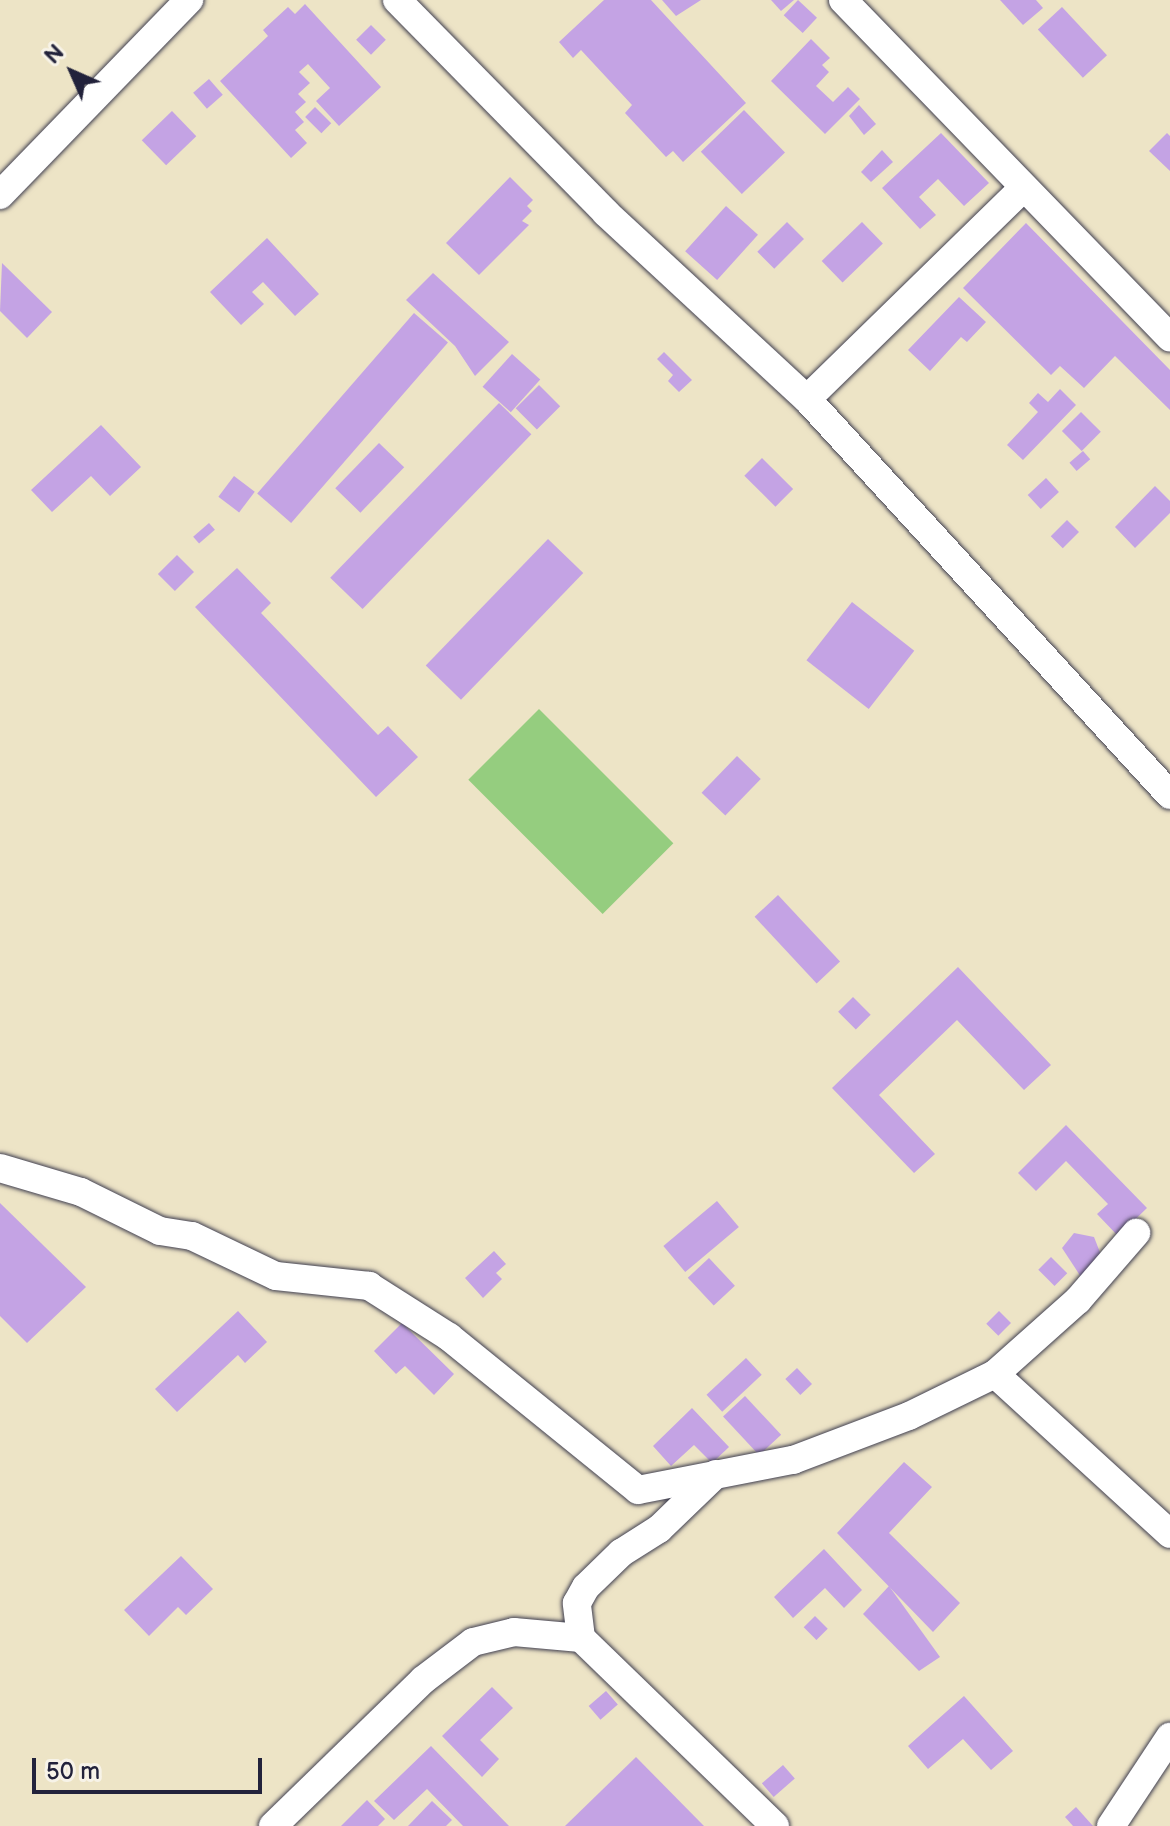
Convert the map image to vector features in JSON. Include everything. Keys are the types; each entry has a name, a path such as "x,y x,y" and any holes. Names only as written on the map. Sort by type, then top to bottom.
{"street":[{"path":"0,195 189,0"},
{"path":"397,0 606,213 807,399 1170,795"},
{"path":"843,0 1170,338"},
{"path":"807,399 1023,188"},
{"path":"0,1168 81,1192 160,1231 192,1236 276,1276 369,1286 449,1337 638,1490 718,1472 793,1460 909,1416 995,1374 1078,1300 1136,1233"},
{"path":"995,1374 1170,1534"},
{"path":"581,1638 577,1603 586,1587 621,1553 659,1529 718,1472"},
{"path":"273,1826 423,1680 473,1642 514,1632 581,1638 775,1826"},
{"path":"1111,1826 1170,1737"}],"green space":[{"path":"539,709 673,843 603,914 468,780"}],"building":[{"path":"604,0 651,0 746,103 683,162 673,151 666,157 625,113 632,105 581,50 573,58 559,42"},
{"path":"662,0 701,0 676,16"},
{"path":"771,0 794,0 781,11"},
{"path":"798,0 817,18 803,33 784,15"},
{"path":"1000,0 1036,0 1043,8 1023,25"},
{"path":"305,4 381,87 339,126 316,101 330,88 308,64 299,72 310,83 298,94 306,102 295,112 304,122 295,130 307,143 291,158 220,81 268,36 263,30 288,7 295,14"},
{"path":"1062,7 1107,55 1083,78 1038,30"},
{"path":"371,25 386,40 371,55 356,40"},
{"path":"811,39 830,58 822,65 829,72 816,86 833,102 848,87 860,99 825,134 771,81"},
{"path":"209,79 223,95 207,109 193,93"},
{"path":"859,105 876,124 864,135 849,116"},
{"path":"315,107 331,123 321,133 305,117"},
{"path":"744,110 785,152 742,194 701,152"},
{"path":"172,111 196,136 166,165 142,140"},
{"path":"941,133 989,183 964,206 938,179 919,197 936,215 920,229 882,188"},
{"path":"1167,133 1170,136 1170,171 1149,151"},
{"path":"882,150 893,162 871,182 861,172"},
{"path":"510,177 533,200 527,206 532,211 522,221 529,225 479,275 446,243"},
{"path":"726,206 758,235 717,280 685,251"},
{"path":"787,222 804,239 774,269 757,252"},
{"path":"862,222 883,244 843,282 822,261"},
{"path":"1026,223 1170,370 1170,410 1115,356 1084,388 1060,366 1051,375 963,288"},
{"path":"267,238 319,294 295,316 263,282 252,292 264,304 241,325 210,292"},
{"path":"2,263 52,312 27,338 0,311"},
{"path":"433,273 509,342 475,376 455,346 406,300"},
{"path":"959,297 986,322 967,342 961,337 930,371 908,350"},
{"path":"414,313 448,343 291,523 257,493"},
{"path":"664,352 692,380 679,392 668,381 673,375 657,359"},
{"path":"512,354 540,379 511,412 483,387"},
{"path":"539,385 560,406 537,430 516,408"},
{"path":"1060,389 1076,405 1023,460 1007,445 1038,412 1029,403 1038,393 1048,402"},
{"path":"499,403 531,434 363,609 330,578"},
{"path":"1081,412 1101,432 1082,451 1062,431"},
{"path":"101,425 141,467 110,496 91,476 52,512 31,490"},
{"path":"379,443 404,467 360,513 335,488"},
{"path":"1083,451 1090,459 1077,471 1069,463"},
{"path":"762,458 793,489 775,507 744,476"},
{"path":"234,476 255,492 239,512 218,497"},
{"path":"1046,478 1059,492 1041,509 1028,495"},
{"path":"1155,486 1170,501 1170,513 1135,548 1115,527"},
{"path":"1067,520 1079,532 1063,548 1051,536"},
{"path":"209,523 215,530 199,544 193,537"},
{"path":"548,539 583,573 461,700 426,666"},
{"path":"177,555 194,572 175,591 158,574"},
{"path":"237,568 271,603 261,613 378,735 388,726 418,757 376,797 195,607"},
{"path":"852,602 914,651 869,709 806,660"},
{"path":"737,756 761,779 725,816 702,793"},
{"path":"778,895 840,962 817,983 755,917"},
{"path":"958,967 1051,1065 1024,1090 957,1020 879,1095 935,1154 914,1173 832,1088"},
{"path":"853,997 871,1015 856,1030 838,1012"},
{"path":"1066,1125 1147,1208 1118,1236 1097,1214 1108,1204 1066,1161 1036,1191 1018,1173"},
{"path":"717,1201 739,1227 685,1272 663,1246"},
{"path":"0,1203 86,1287 27,1343 0,1316"},
{"path":"1074,1233 1094,1237 1103,1260 1083,1280 1062,1248"},
{"path":"494,1251 506,1264 496,1273 502,1279 483,1298 465,1278"},
{"path":"1051,1257 1067,1273 1055,1286 1038,1270"},
{"path":"709,1258 735,1286 714,1306 688,1278"},
{"path":"238,1311 267,1342 245,1363 238,1355 177,1412 155,1389"},
{"path":"999,1311 1011,1323 998,1336 986,1324"},
{"path":"402,1323 454,1374 434,1395 405,1366 396,1374 374,1351"},
{"path":"746,1358 762,1375 722,1412 707,1395"},
{"path":"797,1368 812,1384 800,1395 785,1379"},
{"path":"745,1396 781,1435 759,1455 723,1416"},
{"path":"692,1408 729,1447 712,1463 694,1445 671,1466 653,1446"},
{"path":"904,1462 932,1487 889,1533 960,1603 933,1632 837,1533"},
{"path":"824,1549 862,1590 844,1608 825,1588 793,1618 774,1597"},
{"path":"181,1556 213,1589 186,1615 178,1607 149,1636 124,1610"},
{"path":"889,1586 940,1657 919,1671 863,1614"},
{"path":"815,1616 828,1629 816,1640 804,1627"},
{"path":"492,1687 513,1708 480,1740 499,1759 482,1777 442,1736"},
{"path":"606,1691 618,1705 600,1720 589,1706"},
{"path":"964,1696 1013,1751 991,1770 963,1739 928,1769 908,1746"},
{"path":"431,1746 509,1826 463,1826 427,1789 394,1820 374,1801"},
{"path":"636,1757 704,1826 565,1826"},
{"path":"783,1765 795,1779 774,1797 762,1783"},
{"path":"367,1800 385,1819 378,1826 341,1826"},
{"path":"432,1801 452,1820 446,1826 408,1826"},
{"path":"1076,1807 1093,1826 1073,1826 1065,1817"}]}
